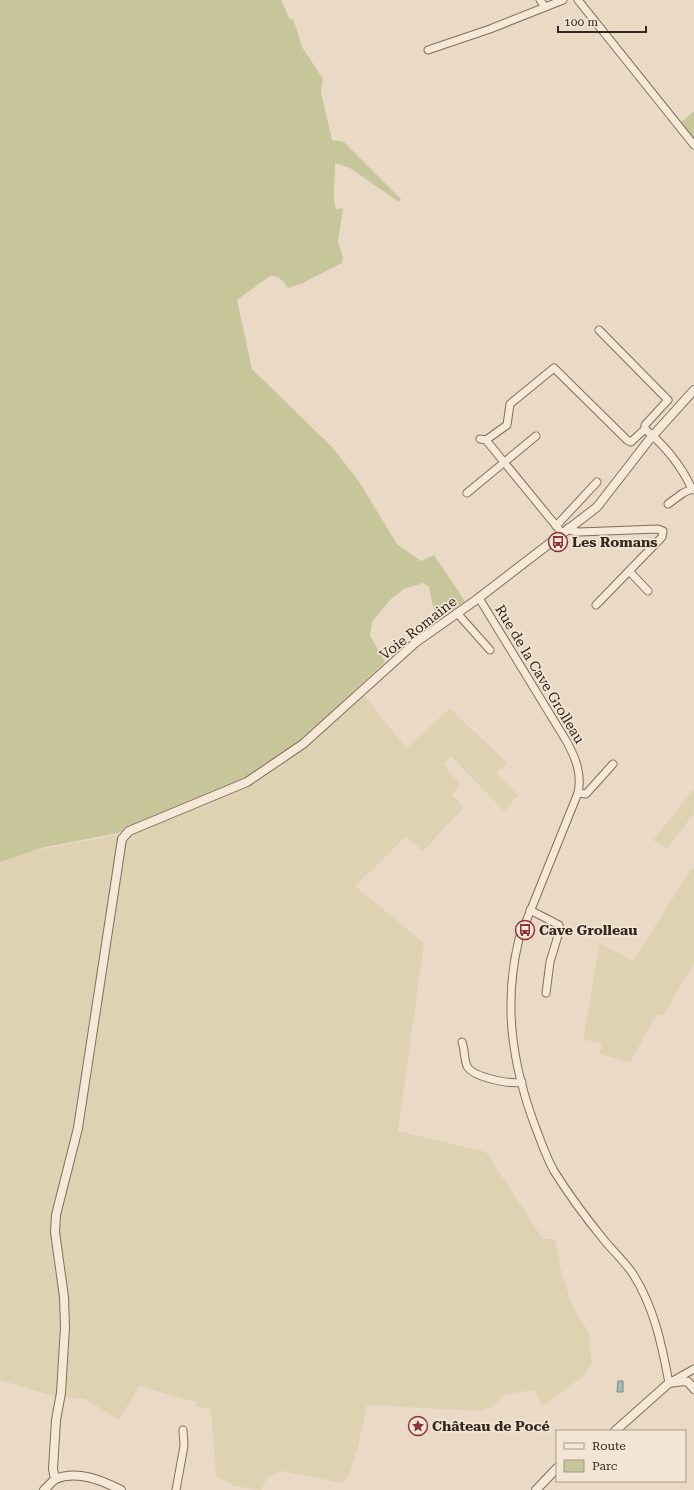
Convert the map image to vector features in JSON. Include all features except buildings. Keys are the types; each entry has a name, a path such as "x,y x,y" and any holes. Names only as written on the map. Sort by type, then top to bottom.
{"street":[{"path":"540,0 545,7"},
{"path":"428,50 563,0"},
{"path":"578,0 694,146"},
{"path":"596,606 662,536 663,531 658,529 579,532 565,530 556,526 483,439 506,425 510,404 554,368 627,440 631,442 668,400 599,330"},
{"name":"Voie Romaine","path":"55,1479 53,1469 56,1420 62,1374 64,1307 56,1232 56,1215 76,1135 122,839 129,832 247,782 272,766 318,731 411,646 457,612 479,598 565,530 588,514 604,499 654,435 694,390"},
{"path":"644,429 654,435 685,473 693,489 682,493 668,504"},
{"path":"467,493 536,436"},
{"path":"556,526 597,482"},
{"path":"629,571 648,591"},
{"name":"Rue de la Cave Grolleau","path":"479,598 575,757 580,783 578,793 519,939 510,985 510,1022 522,1082 530,1112 554,1170 592,1224 633,1274 654,1317 662,1343 669,1383"},
{"path":"457,612 490,650"},
{"path":"578,793 586,794 613,764"},
{"path":"530,910 559,925 560,929 550,962 546,993"},
{"path":"462,1042 467,1066 473,1073 512,1084 522,1082"},
{"path":"616,1430 669,1383 694,1369"},
{"path":"669,1383 684,1381 688,1382 694,1389"},
{"path":"176,1490 184,1446 183,1430"},
{"path":"536,1490 556,1469"},
{"path":"44,1490 55,1479 65,1476 88,1477 101,1480 121,1490"}],"shaded area":[{"path":"359,689 407,749 450,708 507,763 496,773 518,795 504,811 451,756 444,764 460,785 452,795 464,807 423,851 405,837 355,886 424,943 398,1131 486,1152 543,1239 555,1239 561,1270 572,1306 588,1331 592,1364 582,1378 569,1386 543,1407 535,1390 506,1394 491,1407 479,1411 367,1405 358,1447 349,1476 342,1483 283,1471 268,1476 261,1490 259,1490 234,1486 216,1476 211,1409 196,1407 195,1402 139,1386 119,1420 85,1399 57,1397 0,1380 0,859 36,850 118,835 174,811 348,693"},
{"path":"694,789 694,813 667,849 653,840"},
{"path":"692,868 694,870 694,963 663,1016 657,1014 630,1062 599,1054 602,1044 583,1039 600,943 633,961"},
{"path":"618,1381 623,1381 623,1392 617,1392"}],"green space":[{"path":"0,0 281,0 289,18 294,21 302,47 323,79 321,92 332,140 344,142 401,199 399,202 350,168 335,163 335,204 336,209 343,208 338,242 343,257 342,263 303,283 288,288 278,278 270,276 237,300 252,369 332,447 358,480 397,544 421,561 434,555 465,601 439,619 433,607 429,587 423,583 404,589 390,600 372,622 370,636 385,662 308,733 277,759 227,787 118,833 41,848 0,862"},
{"path":"694,111 694,141 680,123"}],"place":[{"name":"Les Romans","path":"558,542"},
{"name":"Cave Grolleau","path":"525,930"},
{"name":"Château de Pocé","path":"418,1426"}]}
